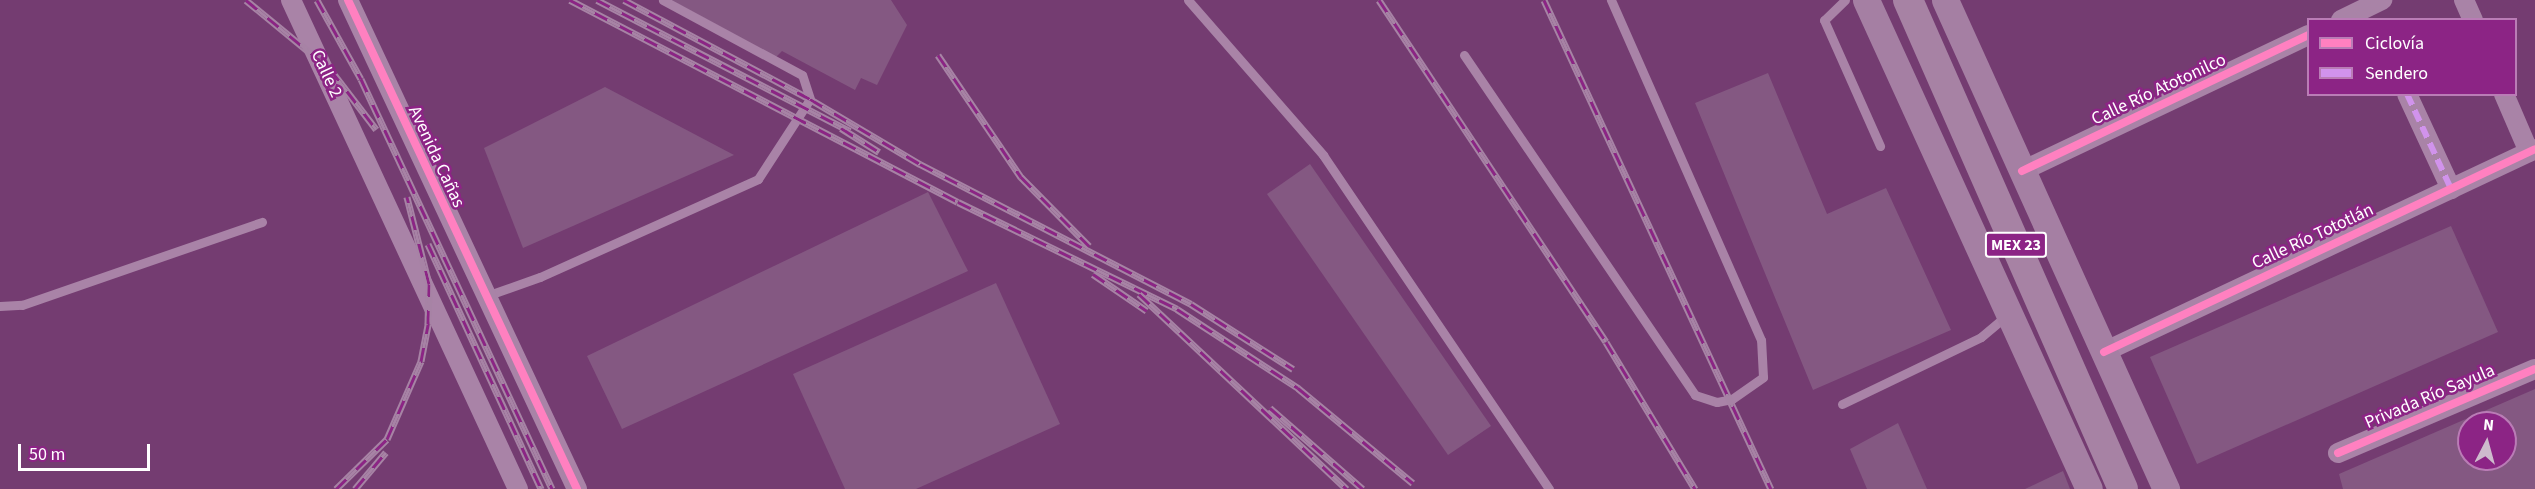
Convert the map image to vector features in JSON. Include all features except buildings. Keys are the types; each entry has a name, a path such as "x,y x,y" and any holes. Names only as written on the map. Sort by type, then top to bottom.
{"main road":[{"path":"1866,0 2089,489"},
{"name":"MEX 23","path":"1908,0 2123,489"},
{"path":"1945,0 2166,489"},
{"path":"1992,274 2024,262"}],"street":[{"name":"Calle 2","path":"291,0 518,489"},
{"name":"Avenida Cañas","path":"348,0 483,297 577,489"},
{"path":"2345,18 2382,0"},
{"path":"2464,0 2472,18"},
{"name":"Calle Río Atotonilco","path":"2022,171 2307,35"},
{"path":"2407,96 2451,189"},
{"path":"2505,96 2532,151"},
{"name":"Calle Río Tototlán","path":"2104,352 2532,151"},
{"name":"Privada Río Sayula","path":"2338,453 2535,369"}],"lane":[{"path":"483,297 540,277 758,179 810,99 802,75 663,0"},
{"path":"1188,0 1323,154 1549,489"},
{"path":"1464,55 1695,395 1717,402 1732,399 1763,377 1761,340 1611,0"},
{"path":"1845,0 1824,20 1880,147"},
{"path":"0,306 22,305 262,222"},
{"path":"1842,404 1981,337 2009,314"}],"railway":[{"path":"246,0 330,69 376,129"},
{"path":"317,0 361,79 552,489"},
{"path":"570,0 958,202 1177,309 1298,388 1413,483"},
{"path":"597,0 850,131"},
{"path":"624,0 810,99 920,164 1191,304 1293,369"},
{"path":"1379,0 1606,342 1695,489"},
{"path":"1544,0 1771,489"},
{"path":"938,55 1021,177 1089,246"},
{"path":"841,128 879,152"},
{"path":"336,489 387,439 421,361 428,324 429,284 407,197"},
{"path":"428,244 541,489"},
{"path":"1093,274 1147,311"},
{"path":"1139,294 1347,489"},
{"path":"1270,408 1363,489"},
{"path":"355,489 386,452"}],"marked path":[{"path":"2408,96 2451,189"}],"cycle path":[{"path":"348,0 577,489"},
{"path":"2022,171 2307,35"},
{"path":"2104,352 2535,149"},
{"path":"2338,453 2535,369"}]}
